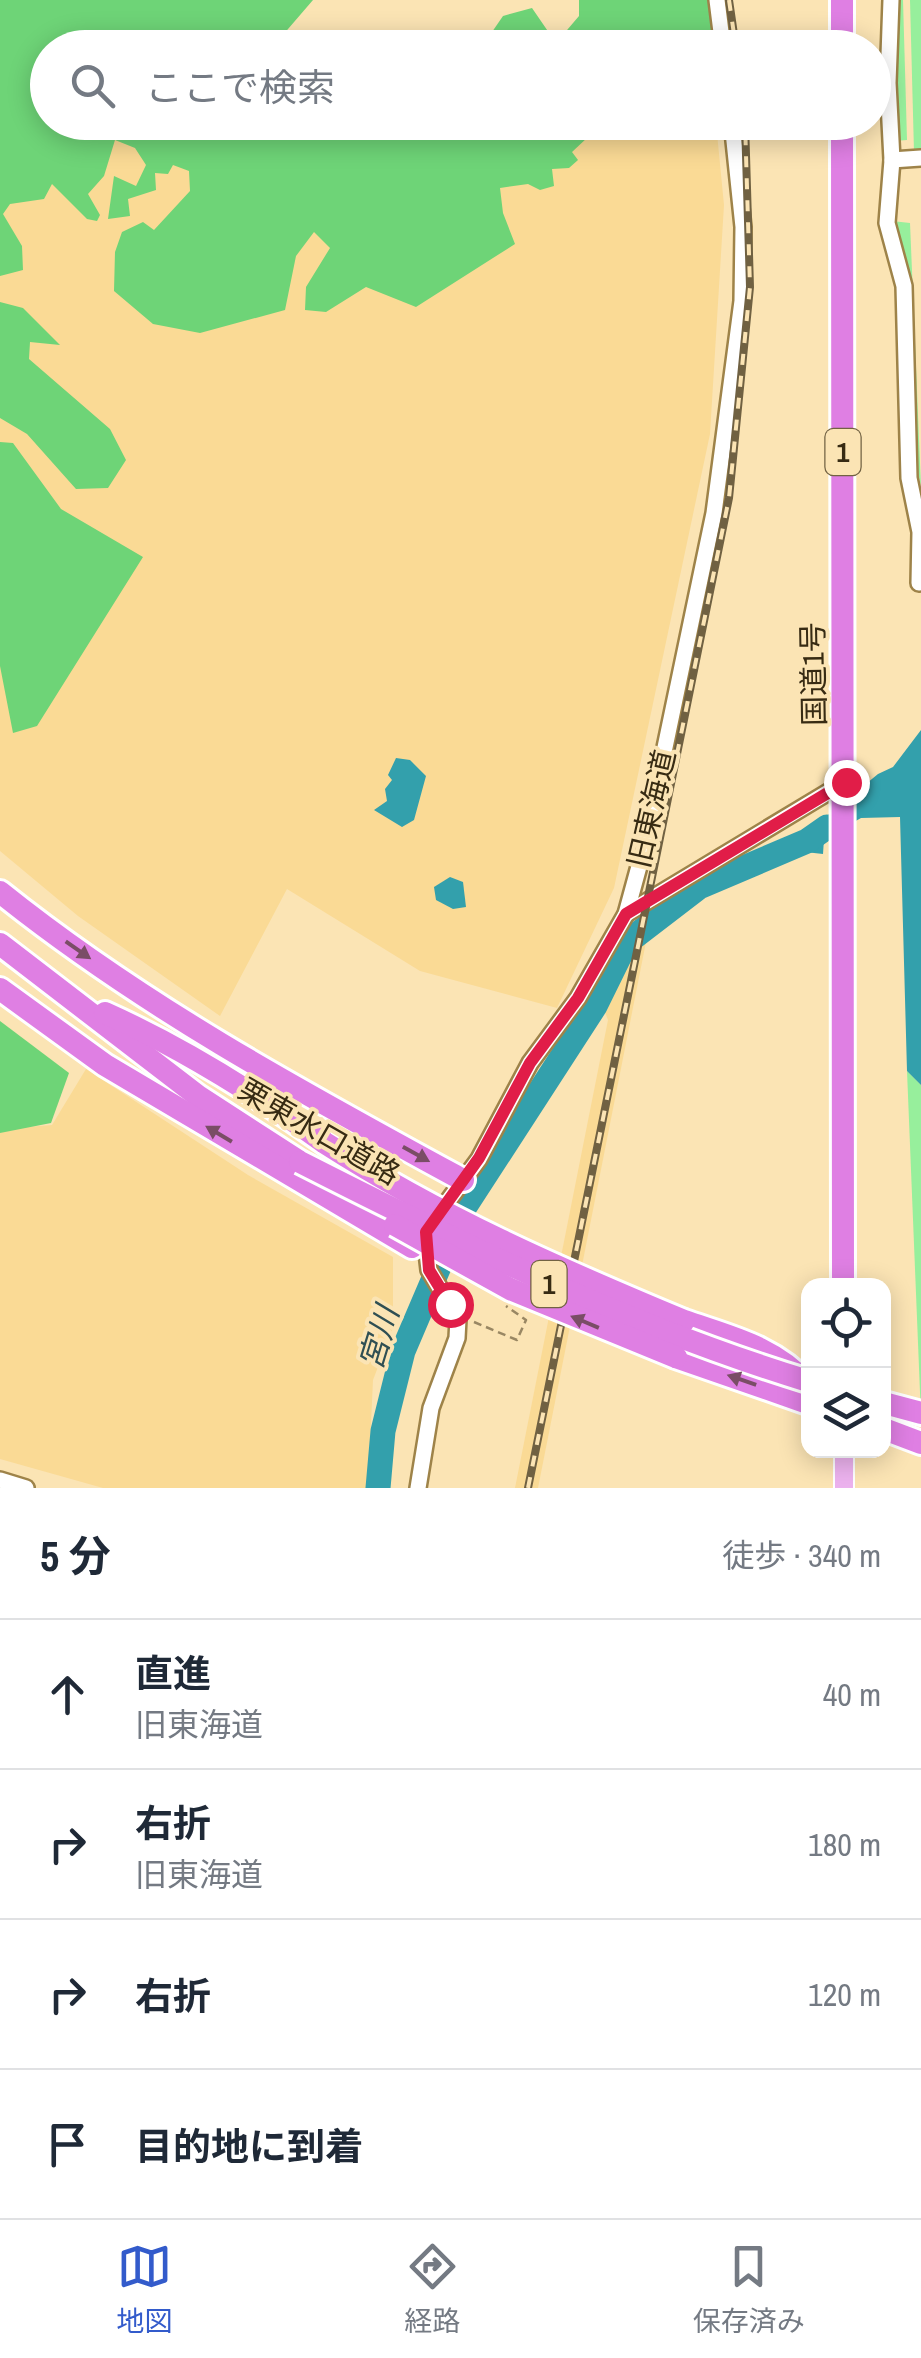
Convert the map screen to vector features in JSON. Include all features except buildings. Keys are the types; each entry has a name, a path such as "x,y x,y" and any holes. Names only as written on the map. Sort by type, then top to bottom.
{"highway":[{"path":"842,0 842,30"},
{"name":"国道1号","path":"842,140 846,788 843,1278"},
{"path":"0,892 104,968 272,1076 463,1180"},
{"name":"栗東水口道路","path":"0,944 198,1096 300,1162 578,1296 801,1380"},
{"path":"0,989 105,1066 426,1262"},
{"name":"1","path":"65,996 166,1042 261,1098 412,1198 481,1234 760,1348 789,1362 801,1375"},
{"name":"1","path":"300,1162 463,1267 676,1356 801,1401"},
{"path":"891,1405 921,1413"},
{"path":"891,1431 921,1442"}],"main road":[{"path":"844,1458 844,1488"}],"street":[{"path":"718,0 721,30"},
{"path":"890,30 891,0"},
{"name":"旧東海道","path":"426,1262 426,1232 479,1158 530,1063 578,998 626,914 658,786 714,513 742,301 743,227 734,140"},
{"path":"891,140 888,223 904,286 909,478 920,532 919,582"},
{"path":"892,160 921,158"},
{"path":"626,914 846,788"},
{"path":"418,1488 430,1408 458,1338 458,1319 426,1262"},
{"path":"0,1480 26,1488"}],"path":[{"path":"465,1318 518,1340 526,1320 504,1309"}],"shaded area":[{"path":"0,74 30,104 30,140 718,140 724,205 710,434 614,888 557,1008 420,971 287,889 220,1016 78,916 0,851"},
{"path":"646,942 538,1488 515,1488 608,1020 603,1007 628,950"},
{"path":"86,1069 248,1175 393,1257 393,1328 373,1380 368,1488 103,1488 0,1459 0,1129 52,1125"}],"green space":[{"path":"0,0 313,0 287,30 30,30 30,140 115,140 104,176 88,194 100,215 97,221 87,219 52,184 44,199 10,204 3,214 22,246 23,270 0,276"},
{"path":"579,0 715,0 719,30 567,30 579,16"},
{"path":"896,0 903,0 907,140 895,141"},
{"path":"910,0 921,0 921,152 914,152"},
{"path":"532,8 547,30 493,30 503,16"},
{"path":"115,140 585,140 572,152 578,160 569,168 552,169 554,186 540,190 528,184 500,188 503,213 515,244 416,307 366,287 326,312 305,310 306,287 330,248 314,232 296,256 285,310 200,333 153,324 114,291 115,252 122,232 143,222 154,230 190,191 189,171 173,165 168,174 155,173 156,190 128,199 130,216 108,219 114,176 136,186 146,165 135,148"},
{"path":"892,221 910,223 921,487 914,451"},
{"path":"0,302 23,308 60,345 30,342 29,359 110,429 126,460 108,488 76,489 27,434 0,418"},
{"path":"0,442 13,443 61,509 143,557 37,726 13,733 0,666"},
{"path":"0,1021 69,1073 51,1123 0,1133"},
{"path":"907,1071 921,1085 921,1417"}],"water":[{"path":"921,730 921,1085 907,1071 900,817 861,818 824,839 823,854 805,852 799,839 878,774 893,767"},
{"path":"396,758 410,760 426,776 414,820 402,827 374,810 387,801 385,789 392,780 388,775"},
{"path":"450,877 463,882 466,907 453,909 436,900 434,887"}],"waterway":[{"name":"宮川","path":"378,1488 383,1431 403,1351 464,1208 595,1006 626,943 699,887 807,841 827,827"}],"railway":[{"path":"729,0 733,30"},
{"path":"528,1488 729,498 750,287 746,140"}],"route":[{"path":"450,1304 429,1270 424,1254 426,1232 479,1158 530,1063 578,998 626,914 846,782"}]}
